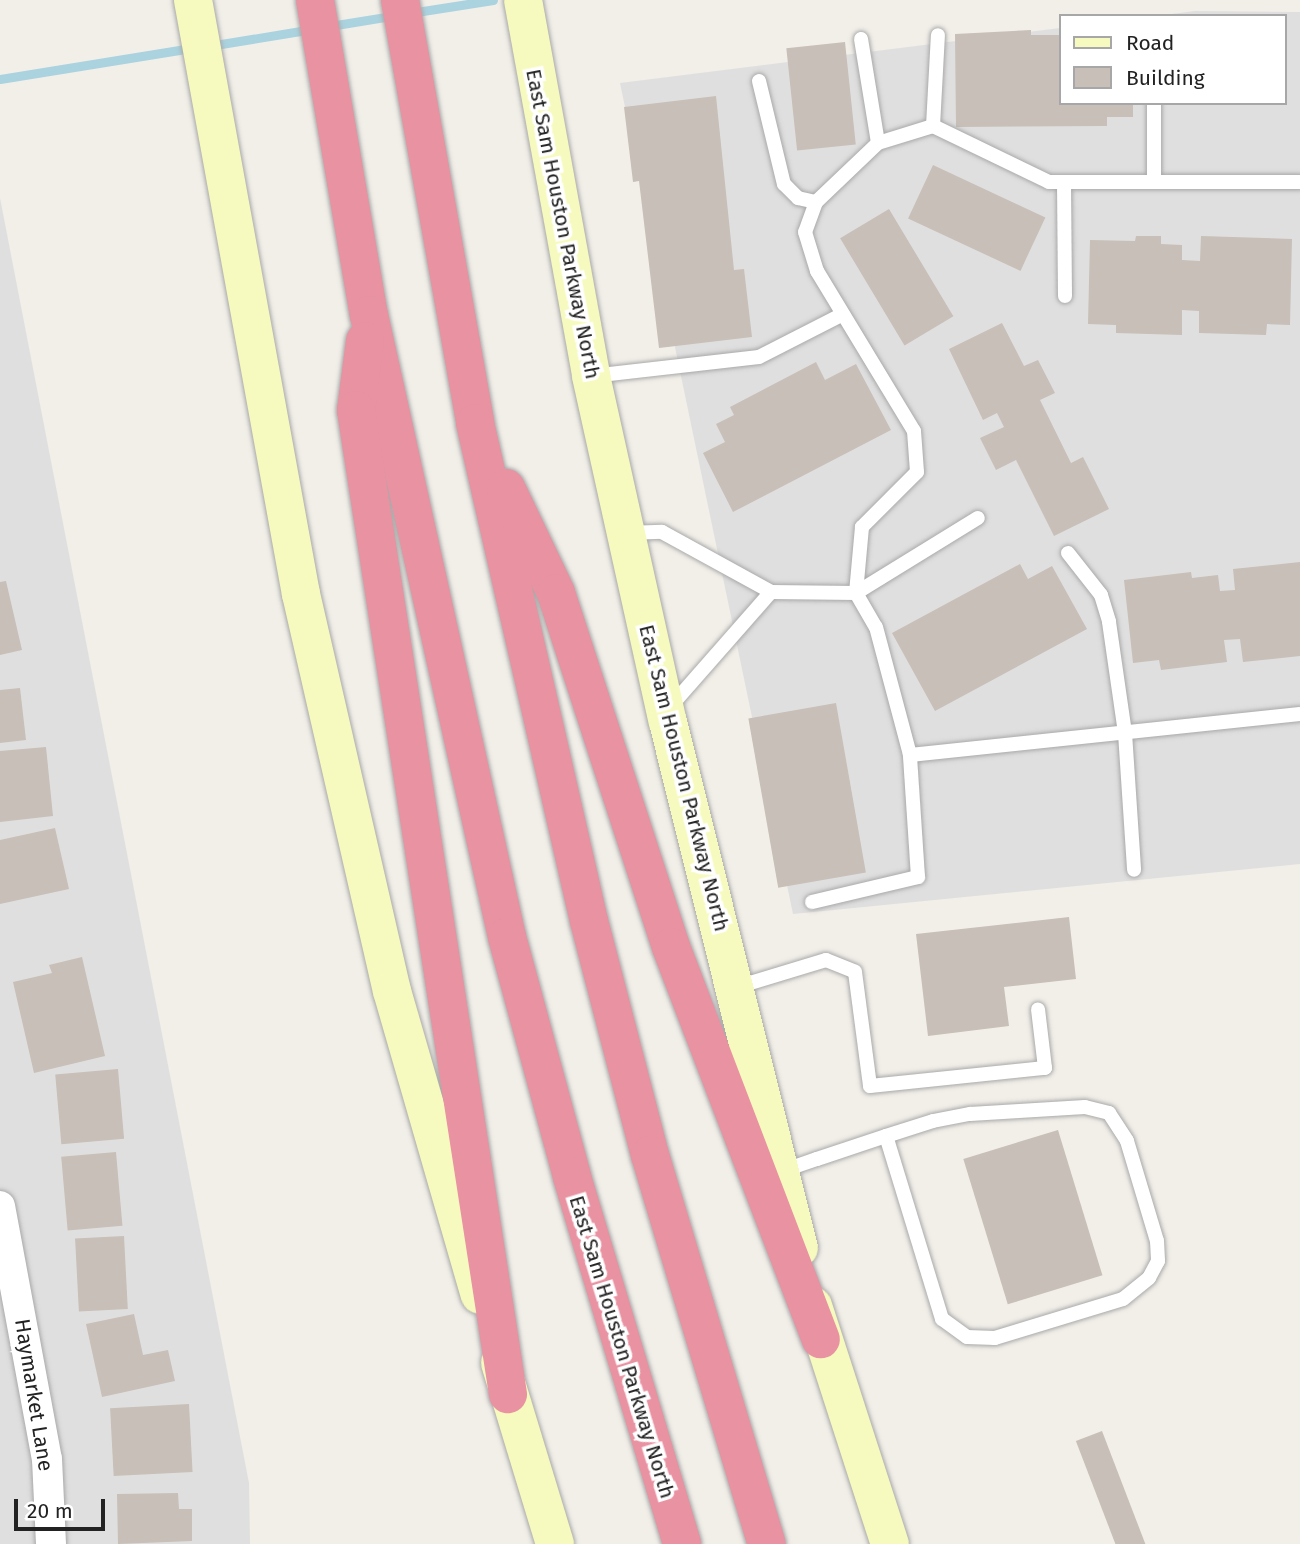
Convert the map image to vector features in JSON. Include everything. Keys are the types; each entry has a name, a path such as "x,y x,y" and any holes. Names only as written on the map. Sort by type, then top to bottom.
{"highway":[{"name":"East Sam Houston Parkway North","path":"316,0 369,315 507,937 572,1177 682,1544"},
{"path":"400,0 475,423 592,934 650,1156 766,1544"},
{"path":"369,315 356,410 508,1394"},
{"path":"475,423 556,593 671,947 821,1339"}],"main road":[{"path":"194,0 209,103 301,594 349,811 392,991 508,1394 555,1544"},
{"name":"East Sam Houston Parkway North","path":"523,0 591,376 665,712 737,987 821,1339 890,1544"}],"street":[{"name":"Haymarket Lane","path":"0,1206 47,1459 51,1544"}],"lane":[{"path":"933,126 938,35"},
{"path":"861,39 878,143"},
{"path":"759,82 784,184 798,198 816,202"},
{"path":"1154,105 1154,182"},
{"path":"812,902 918,877 910,755 876,627 856,593 862,527 917,472 914,431 817,271 805,232 816,202 878,143 933,126 1049,182 1300,182"},
{"path":"1064,182 1065,296"},
{"path":"591,376 759,357 844,314"},
{"path":"626,533 662,532 771,592 856,593 978,518"},
{"path":"1068,553 1101,595 1125,733 1135,870"},
{"path":"665,712 771,592"},
{"path":"910,755 1300,714"},
{"path":"737,987 826,960 855,972 870,1086 1045,1068 1038,1009"},
{"path":"781,1171 886,1136 970,1114 1085,1107 1109,1113 1128,1141 1157,1241 1158,1262 1149,1278 1123,1298 995,1338 967,1337 942,1318 886,1136"}],"shaded area":[{"path":"1195,11 1300,12 1300,864 793,914 620,83 1058,28 1058,105 1286,105 1286,14 1172,14"},
{"path":"0,198 249,1483 250,1544 0,1544"}],"building":[{"path":"1031,30 1031,35 1058,35 1058,105 1133,105 1133,117 1107,117 1107,126 956,127 955,34"},
{"path":"845,42 856,144 797,151 786,48"},
{"path":"716,96 734,270 744,269 752,337 659,348 639,181 633,182 624,107"},
{"path":"933,165 1045,217 1020,271 908,218"},
{"path":"889,209 953,316 905,346 840,238"},
{"path":"1136,236 1161,236 1161,244 1182,245 1182,260 1200,261 1201,236 1292,239 1290,325 1267,324 1266,335 1199,333 1199,311 1182,310 1182,335 1116,333 1116,325 1088,324 1090,240 1135,241"},
{"path":"1002,323 1024,366 1038,360 1055,393 1040,400 1071,463 1083,457 1109,509 1054,536 1016,460 996,470 980,438 1004,427 997,413 983,420 949,349"},
{"path":"816,362 825,380 856,364 891,430 733,512 703,453 725,442 716,424 734,415 730,407"},
{"path":"1300,562 1300,656 1243,662 1240,639 1224,640 1227,662 1161,670 1159,660 1133,663 1124,580 1191,572 1192,578 1218,575 1220,591 1235,590 1233,569"},
{"path":"1020,564 1028,579 1052,566 1087,629 935,711 892,633"},
{"path":"6,581 22,650 0,655 0,582"},
{"path":"20,688 26,740 0,743 0,690"},
{"path":"836,703 866,872 778,888 748,718"},
{"path":"46,747 53,816 0,822 0,751"},
{"path":"55,828 69,889 0,904 0,840"},
{"path":"1069,917 1076,979 1004,987 1009,1026 928,1036 916,934"},
{"path":"82,957 105,1056 34,1073 13,982 52,973 49,965"},
{"path":"118,1069 124,1139 61,1144 55,1074"},
{"path":"1058,1130 1102,1275 1008,1304 963,1159"},
{"path":"116,1152 122,1226 68,1231 61,1157"},
{"path":"124,1236 128,1309 79,1311 75,1239"},
{"path":"134,1314 143,1355 168,1350 175,1381 102,1397 86,1324"},
{"path":"189,1404 193,1472 114,1476 110,1408"},
{"path":"1102,1431 1145,1544 1115,1544 1076,1441"},
{"path":"178,1493 179,1509 192,1509 192,1541 118,1544 117,1494"}],"waterway":[{"path":"410,13 493,0"},
{"path":"330,26 392,16"},
{"path":"209,46 313,29"},
{"path":"0,79 192,48"}]}
